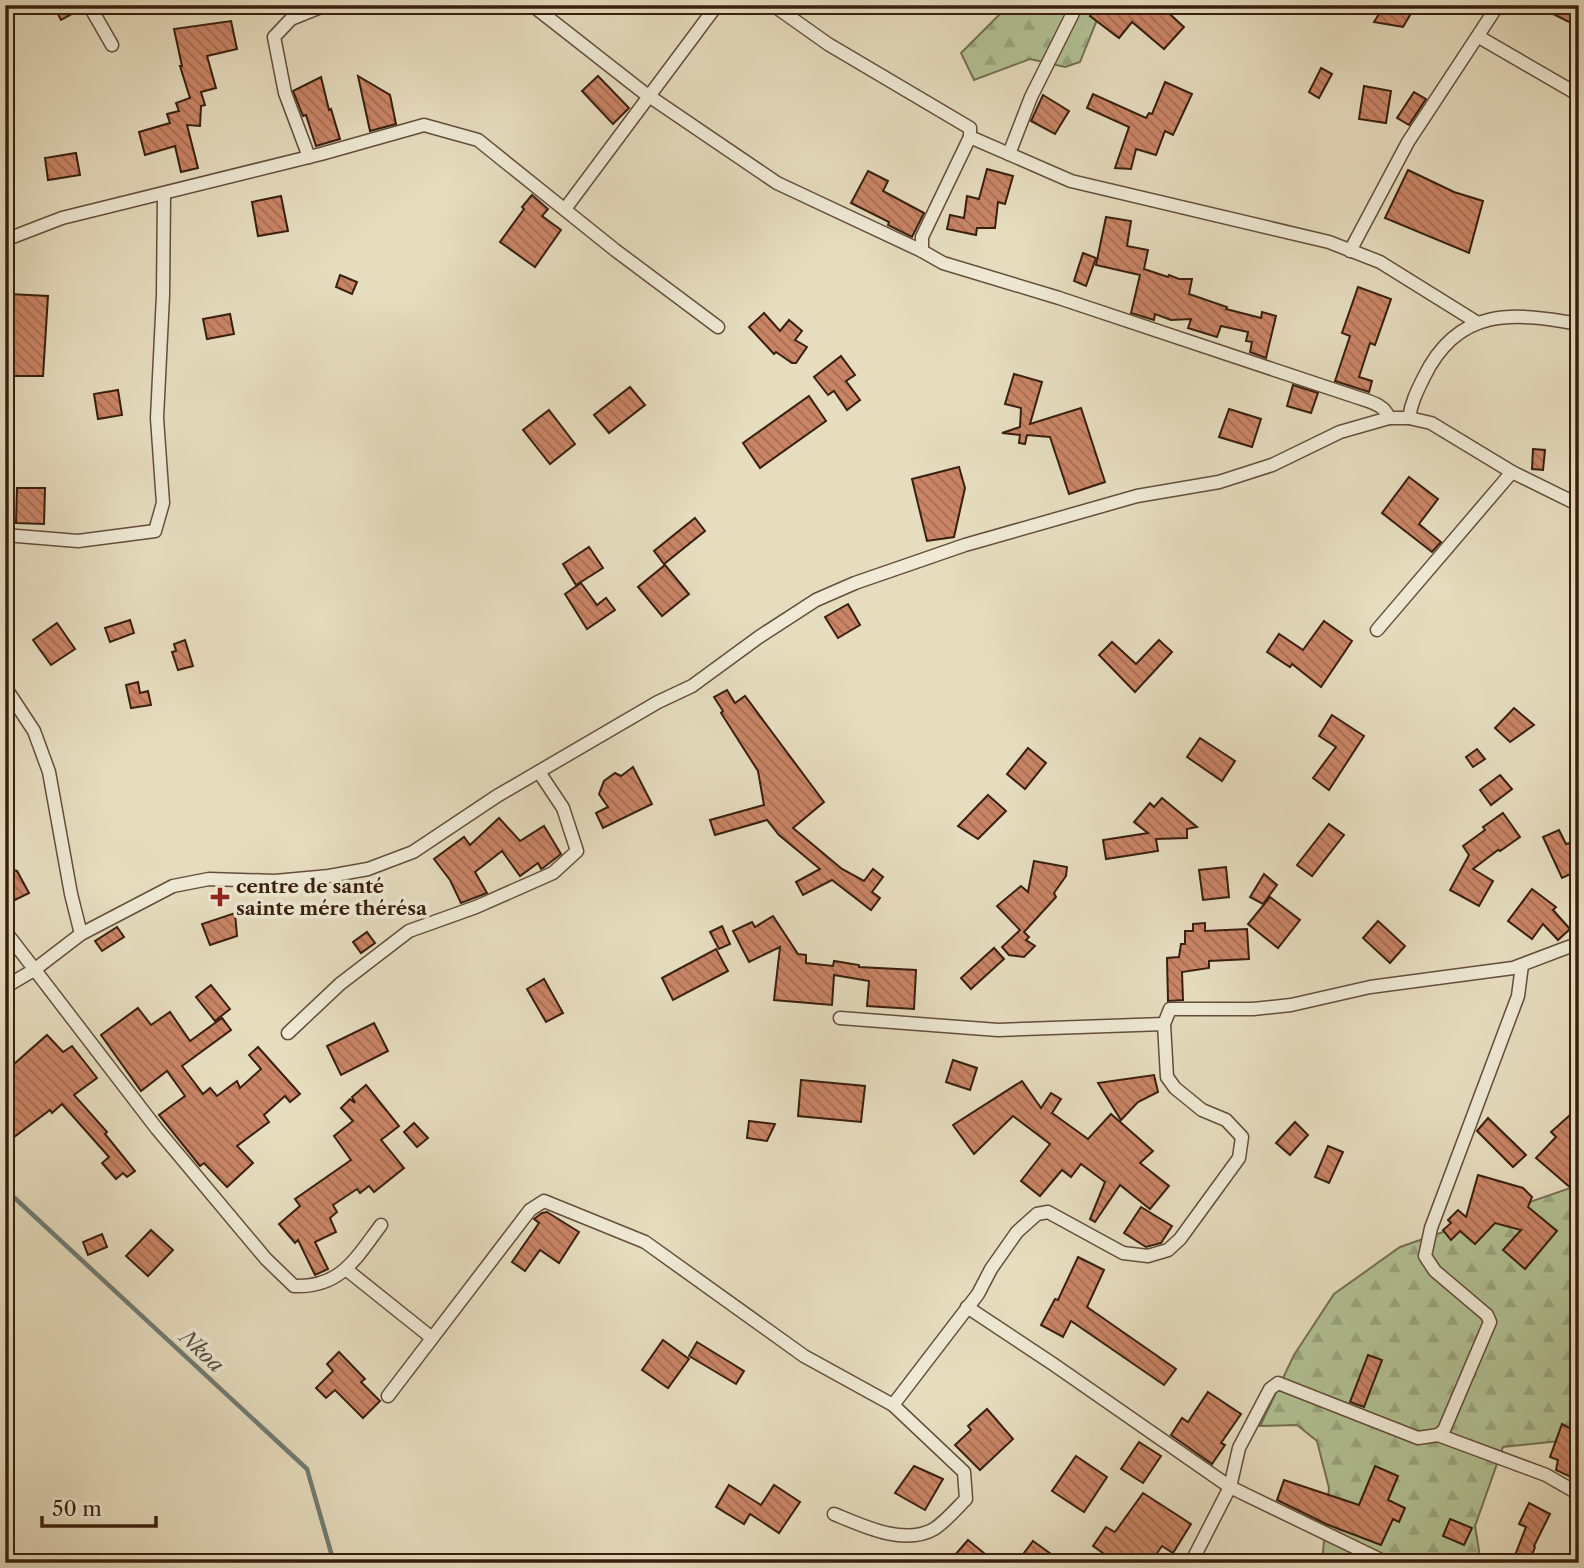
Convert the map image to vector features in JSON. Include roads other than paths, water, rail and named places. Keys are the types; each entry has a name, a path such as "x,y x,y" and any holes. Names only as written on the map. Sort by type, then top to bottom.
{"street":[{"path":"89,5 112,45"},
{"path":"309,157 285,93 274,37 291,19 326,5"},
{"path":"532,5 648,95 777,183 943,263 1359,398 1381,406 1387,411 1389,418"},
{"path":"565,209 717,5"},
{"path":"773,5 828,44 970,128 970,137 922,237 922,251"},
{"path":"1009,154 1031,97 1077,5"},
{"path":"1350,251 1408,142 1498,5"},
{"path":"1479,37 1579,94"},
{"path":"5,240 62,218 309,157 424,125 478,140 615,250 718,327"},
{"path":"970,137 1071,181 1329,242 1380,262 1478,323"},
{"path":"5,536 78,541 155,531 163,503 157,418 163,295 164,194"},
{"path":"1409,418 1410,404 1431,361 1449,341 1478,323 1487,319 1514,316 1540,317 1579,324"},
{"path":"5,988 34,970 81,934 173,886 209,879 275,881 329,876 368,869 413,852 497,796 657,702 692,686 816,600 855,583 965,545 1137,496 1219,482 1272,465 1340,432 1389,418 1409,418 1431,424 1512,472 1579,505"},
{"path":"1377,630 1512,472"},
{"path":"5,687 34,731 49,772 81,934"},
{"path":"288,1033 340,984 409,931 553,873 577,851 563,808 538,772"},
{"path":"5,931 157,1129 294,1286 314,1287 346,1270 382,1226"},
{"path":"893,1405 978,1294 991,1269 1017,1232 1037,1213 1048,1212 1123,1253 1148,1256 1168,1250 1181,1239 1216,1193 1239,1158 1242,1137 1226,1120 1202,1110 1175,1088 1167,1077 1164,1024 1170,1009 1253,1009 1291,1005 1370,987 1513,968 1579,943"},
{"path":"1438,1435 1444,1430 1455,1408 1490,1322 1487,1315 1435,1271 1425,1256 1431,1228 1518,996 1522,965"},
{"path":"839,1018 998,1030 1164,1024"},
{"path":"388,1396 530,1210 544,1200 645,1242 804,1356 893,1405 964,1472 966,1499 933,1529 910,1537 863,1526 834,1514"},
{"path":"346,1270 432,1338"},
{"path":"967,1307 1230,1487 1387,1563"},
{"path":"1191,1563 1230,1487 1239,1448 1270,1390 1278,1383 1418,1438 1438,1435 1546,1475 1579,1494"}],"waterway":[{"name":"Nkoa","path":"5,797 10,819 5,822"},
{"name":"Nkoa","path":"5,1189 307,1469 334,1563"}],"place":[{"name":"centre de santé sainte mére thérésa","path":"220,897"}]}
